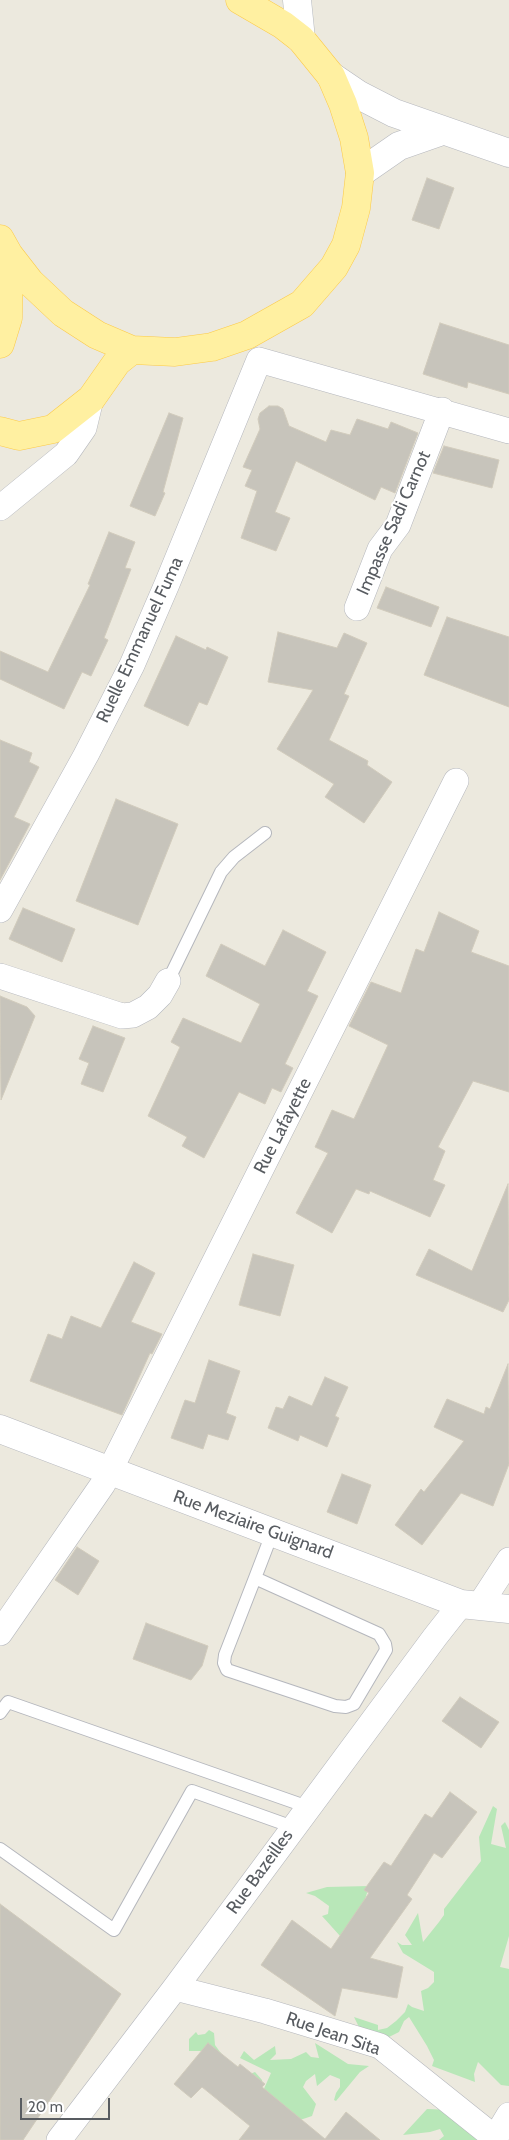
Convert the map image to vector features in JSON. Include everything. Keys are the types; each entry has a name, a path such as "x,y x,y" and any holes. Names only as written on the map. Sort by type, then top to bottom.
{"main road":[{"path":"4,247 30,282 63,313 97,335 132,350 175,352 203,348 247,335 302,304 334,267 346,245 356,208 360,173 354,138 343,104 331,76 301,39 283,25 240,0"},
{"path":"0,344 8,318 4,247"},
{"path":"0,431 19,436 54,429 91,399 117,362 132,350"}],"street":[{"path":"297,0 301,39"},
{"path":"331,76 359,95 394,113 509,153"},
{"path":"360,173 399,146 442,131"},
{"path":"247,335 259,360 442,410 509,431"},
{"name":"Ruelle Emmanuel Fuma","path":"0,910 86,756 132,664 168,584 259,360"},
{"path":"0,508 66,454 84,428 91,399"},
{"name":"Impasse Sadi Carnot","path":"357,608 380,549 398,525 442,410"},
{"name":"Rue Lafayette","path":"0,1633 103,1484 456,781"},
{"path":"0,976 122,1016 133,1015 148,1007 160,995 168,981"},
{"name":"Rue Meziaire Guignard","path":"0,1429 470,1605 509,1609"},
{"name":"Rue Bazeilles","path":"59,2140 175,1988 434,1637 470,1605 509,1560"},
{"name":"Rue Jean Sita","path":"175,1988 264,2011 380,2046 494,2139 509,2115"}],"lane":[{"path":"168,981 221,872 234,858 265,833"},
{"path":"255,1578 379,1634 386,1650 354,1704 346,1707 335,1706 227,1670 224,1663 226,1655 255,1578 273,1531"},
{"path":"0,1714 8,1702 308,1807"},
{"path":"0,1849 114,1930 192,1791 293,1827"}],"green space":[{"path":"493,1806 497,1809 491,1844 506,1848 501,1826 505,1822 509,1830 509,1936 500,1967 509,1969 509,2086 501,2085 478,2062 474,2074 475,2082 432,2066 434,2060 409,2017 404,2021 399,2032 389,2037 359,2027 354,2017 378,2025 378,2030 387,2028 396,2021 405,2012 408,2004 424,2011 421,1991 428,1988 434,1982 434,1972 403,1953 397,1942 402,1945 412,1945 405,1935 418,1913 423,1942 444,1915 444,1909 481,1861 479,1837"},
{"path":"369,1886 350,1947 322,1916 328,1914 329,1906 315,1896 306,1893 327,1887"},
{"path":"209,2030 214,2033 215,2045 228,2063 203,2051 189,2051 189,2039 196,2032 198,2035 205,2034"},
{"path":"315,2043 348,2064 369,2066 360,2072 336,2101 334,2100 340,2087 340,2079 330,2075 317,2086 315,2074 306,2081 303,2087 316,2104 312,2116 291,2123 245,2076 255,2072 262,2080 263,2091 271,2073 240,2058 244,2051 254,2060 275,2046 276,2054 270,2060 291,2059 306,2052 311,2057 319,2058"},
{"path":"427,2109 452,2110 479,2140 439,2140 444,2136 440,2129 403,2135"}],"building":[{"path":"427,178 454,188 439,229 412,220"},
{"path":"440,323 509,345 509,394 468,382 467,388 423,374"},
{"path":"269,406 278,406 283,409 289,426 326,442 331,430 350,435 357,419 388,429 391,422 418,433 395,493 381,487 375,500 296,461 275,512 290,518 276,551 241,538 257,491 245,486 252,470 243,467 260,429 258,419 260,413"},
{"path":"169,413 183,418 163,492 165,493 155,516 130,506"},
{"path":"444,446 499,460 492,488 433,473"},
{"path":"109,532 135,542 125,568 131,569 104,638 108,640 91,676 82,672 64,709 0,679 0,651 48,672 90,585 88,584"},
{"path":"386,587 439,607 431,627 377,608"},
{"path":"447,617 509,637 509,707 424,675"},
{"path":"278,632 337,648 344,633 367,643 344,694 349,696 329,740 368,761 367,765 392,782 364,823 325,797 334,784 277,749 313,690 268,682"},
{"path":"176,636 206,650 207,647 228,657 207,705 199,702 188,726 144,706"},
{"path":"0,740 32,753 29,762 39,767 14,817 30,824 0,880"},
{"path":"116,799 178,824 138,925 76,901"},
{"path":"23,908 75,929 62,962 9,939"},
{"path":"439,912 479,931 471,952 509,966 509,1092 473,1081 438,1147 445,1151 433,1180 445,1185 430,1217 370,1191 369,1194 356,1189 332,1233 296,1213 328,1153 315,1147 332,1110 354,1119 388,1045 349,1026 371,982 401,993 416,949 424,952"},
{"path":"283,930 326,952 307,991 318,996 285,1064 293,1068 281,1092 272,1088 265,1104 239,1092 204,1158 182,1146 187,1137 148,1116 180,1047 171,1042 183,1018 241,1043 260,1004 206,976 221,944 265,966"},
{"path":"0,996 27,1007 35,1016 1,1100"},
{"path":"93,1026 125,1038 103,1092 81,1084 89,1063 79,1059"},
{"path":"508,1184 509,1300 503,1312 416,1275 429,1249 472,1271"},
{"path":"253,1254 294,1265 280,1316 239,1305"},
{"path":"134,1262 155,1273 131,1322 162,1334 152,1354 150,1353 122,1415 30,1381 48,1334 62,1339 71,1316 101,1328"},
{"path":"209,1360 240,1371 226,1413 236,1417 228,1440 208,1434 203,1449 171,1438 185,1400 195,1403"},
{"path":"508,1364 509,1464 493,1506 461,1493 422,1545 395,1525 421,1489 424,1492 464,1441 434,1427 447,1399 484,1414 486,1407 490,1409"},
{"path":"325,1377 348,1387 335,1416 339,1418 327,1447 300,1435 298,1441 268,1428 276,1407 283,1409 289,1396 312,1406"},
{"path":"342,1474 371,1485 357,1524 327,1512"},
{"path":"77,1547 99,1561 78,1595 55,1580"},
{"path":"146,1623 208,1646 202,1666 191,1680 133,1659"},
{"path":"460,1697 499,1722 481,1748 442,1721"},
{"path":"450,1792 477,1812 442,1858 434,1853 407,1895 412,1899 370,1958 403,1967 397,1998 342,1988 335,2016 261,1965 292,1920 331,1949 369,1893 364,1890 384,1862 391,1866 425,1814 432,1818"},
{"path":"0,1904 121,1994 23,2140 0,2140"},
{"path":"208,2043 238,2067 240,2064 265,2084 262,2087 325,2139 346,2112 380,2140 239,2140 250,2126 202,2087 191,2098 174,2084"}]}
